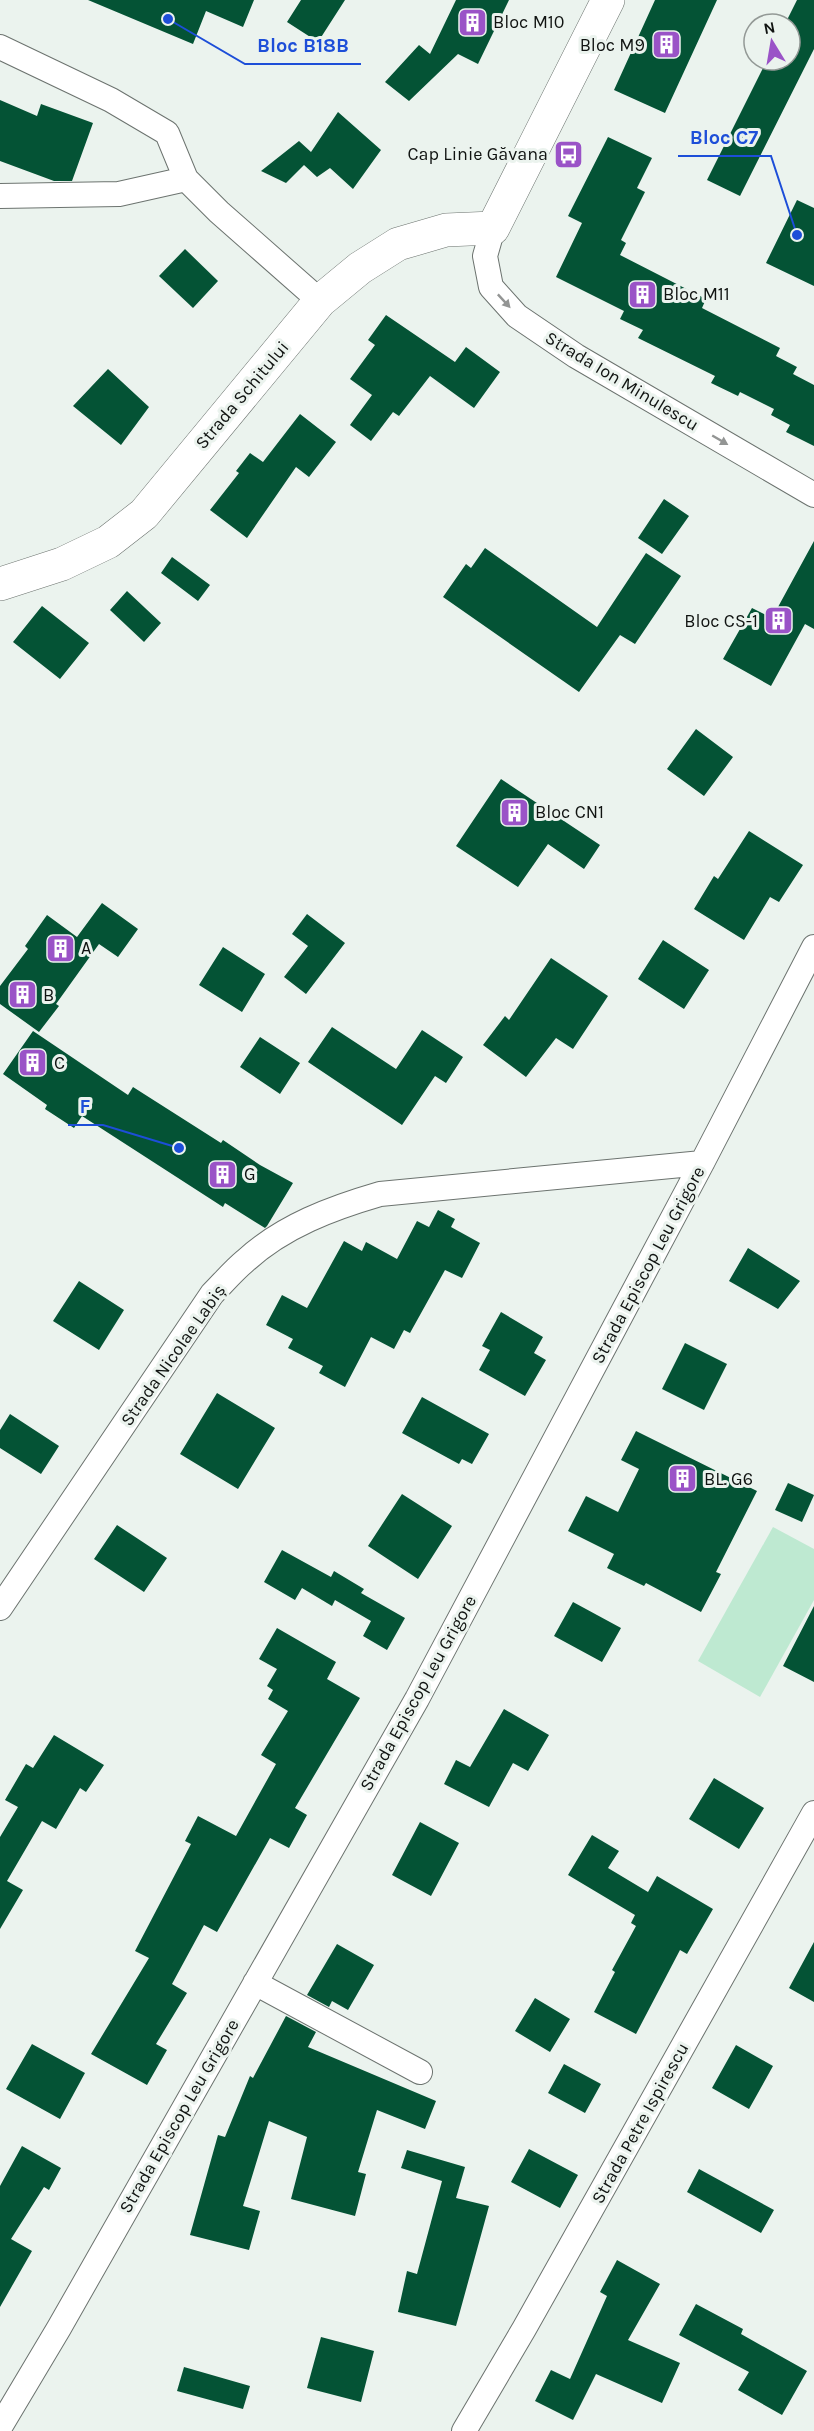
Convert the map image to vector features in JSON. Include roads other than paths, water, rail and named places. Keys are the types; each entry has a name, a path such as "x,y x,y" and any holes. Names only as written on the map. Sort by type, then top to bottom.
{"main road":[{"path":"494,228 608,0"},
{"name":"Strada Schitului","path":"0,584 62,564 108,542 144,514 320,301 360,268 398,244 446,230 494,228"}],"street":[{"path":"0,47 111,100 167,133 186,179 219,212 320,301"},
{"path":"0,196 119,194 186,179"},
{"name":"Strada Ion Minulescu","path":"494,228 485,256 490,287 518,316 576,356 814,495"},
{"name":"Strada Episcop Leu Grigore","path":"0,2427 417,1699 814,947"},
{"name":"Strada Nicolae Labiș","path":"0,1608 213,1294 245,1260 276,1237 331,1209 380,1194 702,1163"},
{"name":"Strada Petre Ispirescu","path":"464,2431 524,2329 814,1813"},
{"path":"255,1983 420,2072"}],"place":[{"name":"Bloc B18B","path":"168,19"},
{"name":"Bloc M10","path":"472,22"},
{"name":"Bloc M9","path":"666,45"},
{"name":"Cap Linie Găvana","path":"569,154"},
{"name":"Bloc C7","path":"797,235"},
{"name":"Bloc M11","path":"642,294"},
{"name":"Bloc CS-1","path":"779,621"},
{"name":"Bloc CN1","path":"514,812"},
{"name":"A","path":"60,948"},
{"name":"B","path":"22,995"},
{"name":"C","path":"33,1063"},
{"name":"F","path":"179,1148"},
{"name":"G","path":"223,1174"},
{"name":"BL. G6","path":"683,1479"}]}
